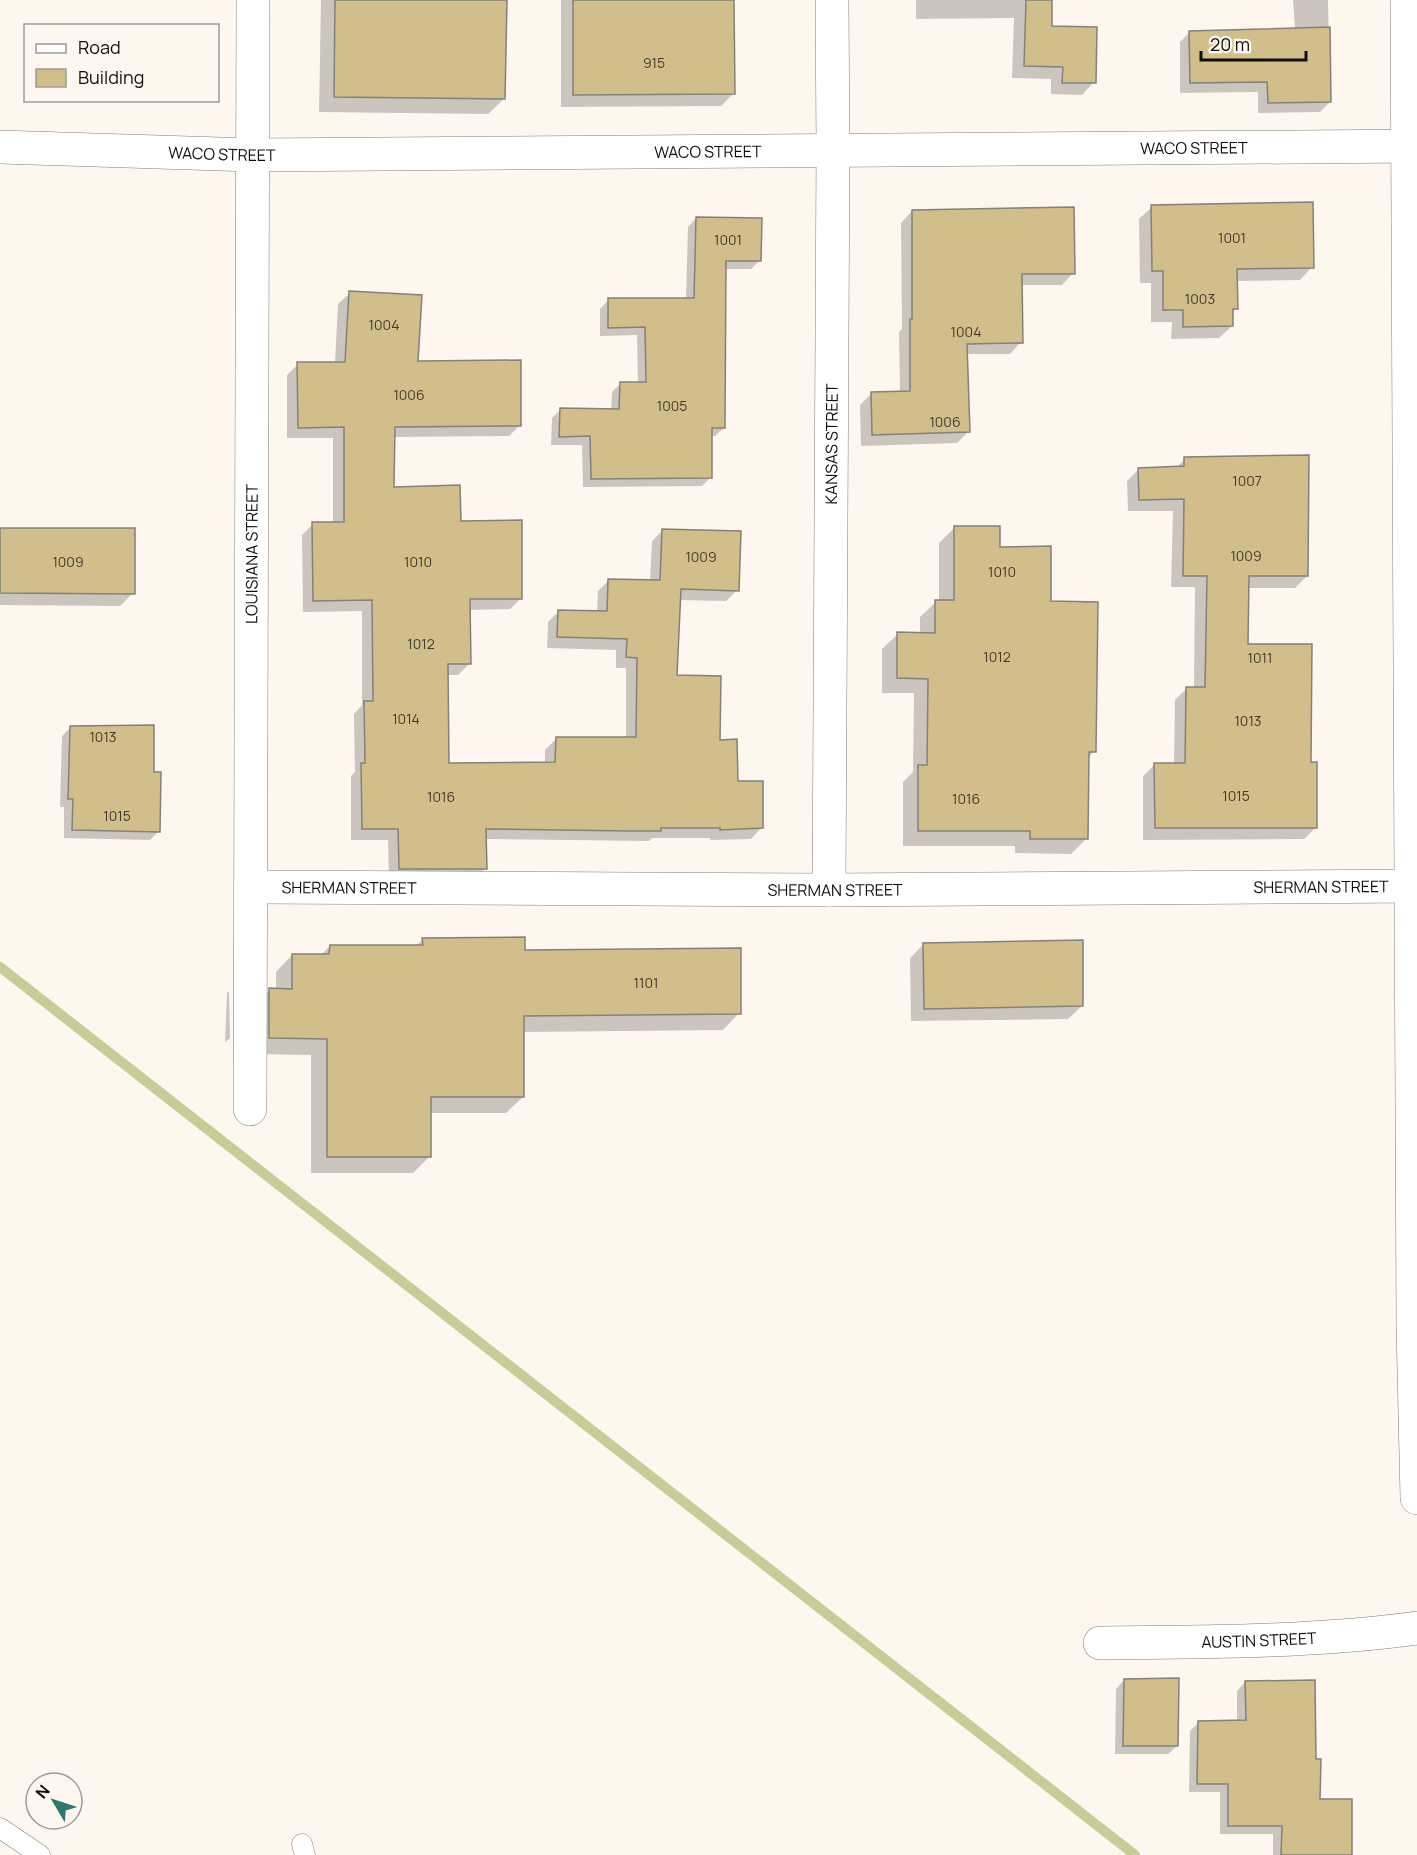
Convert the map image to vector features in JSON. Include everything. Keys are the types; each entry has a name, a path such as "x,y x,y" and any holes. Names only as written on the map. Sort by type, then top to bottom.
{"street":[{"name":"LOUISIANA STREET","path":"250,1110 253,0"},
{"name":"KANSAS STREET","path":"829,890 832,0"},
{"path":"1407,0 1412,146 1417,1498"},
{"name":"WACO STREET","path":"0,147 252,155 1412,146"},
{"name":"SHERMAN STREET","path":"251,887 829,890 1414,886"},
{"name":"AUSTIN STREET","path":"1100,1642 1219,1642 1370,1634 1417,1628"}],"lane":[{"path":"0,1828 40,1855"}],"building":[{"path":"335,0 507,0 505,99 334,97"},
{"path":"573,0 734,0 735,94 573,95"},
{"path":"1026,0 1052,0 1052,26 1097,27 1096,83 1062,83 1063,67 1024,66"},
{"path":"1330,27 1331,102 1268,103 1267,82 1190,83 1189,31"},
{"path":"1313,202 1314,268 1237,269 1238,309 1233,309 1233,326 1183,327 1183,310 1163,310 1163,271 1152,271 1151,205"},
{"path":"1074,207 1075,274 1022,274 1023,343 967,344 970,432 872,435 871,392 910,391 912,210"},
{"path":"696,217 762,218 761,261 726,261 725,428 712,428 712,478 591,479 590,436 559,437 560,408 619,409 620,382 646,382 645,327 608,328 608,298 694,298"},
{"path":"349,291 422,295 418,361 521,360 521,426 395,427 394,487 460,485 461,521 522,520 522,599 470,599 471,664 448,664 449,763 555,762 556,737 636,737 637,658 626,657 627,639 557,637 558,610 607,611 608,579 660,580 662,529 741,531 739,591 681,589 677,675 721,676 720,740 737,739 738,781 763,781 763,828 720,830 720,828 661,828 661,831 486,829 487,869 399,869 398,829 362,829 361,763 365,763 364,701 373,701 372,600 313,601 312,522 344,522 344,427 298,428 297,362 345,362"},
{"path":"1309,455 1308,576 1249,576 1248,644 1312,644 1311,762 1317,762 1317,828 1155,828 1154,763 1185,763 1186,687 1205,687 1207,576 1183,576 1184,499 1139,500 1138,468 1184,466 1184,457"},
{"path":"954,526 1000,526 1000,547 1051,546 1051,601 1098,602 1096,752 1089,752 1088,839 1030,839 1030,831 918,831 918,765 927,765 928,679 897,678 897,632 935,633 935,600 954,600"},
{"path":"0,528 135,528 135,594 0,593"},
{"path":"154,725 154,772 161,772 160,832 72,830 73,799 68,799 70,726"},
{"path":"525,937 525,950 741,948 741,1014 524,1016 524,1097 431,1097 431,1157 327,1157 327,1039 269,1038 269,988 292,989 292,954 329,954 330,945 423,945 422,938"},
{"path":"1083,940 1083,1006 924,1009 923,943"},
{"path":"1179,1678 1178,1746 1123,1746 1124,1679"},
{"path":"1315,1680 1316,1759 1321,1759 1320,1799 1352,1799 1352,1855 1281,1855 1282,1826 1228,1826 1228,1784 1197,1784 1198,1721 1246,1720 1245,1681"}],"waterway":[{"path":"0,967 1135,1855"}]}
